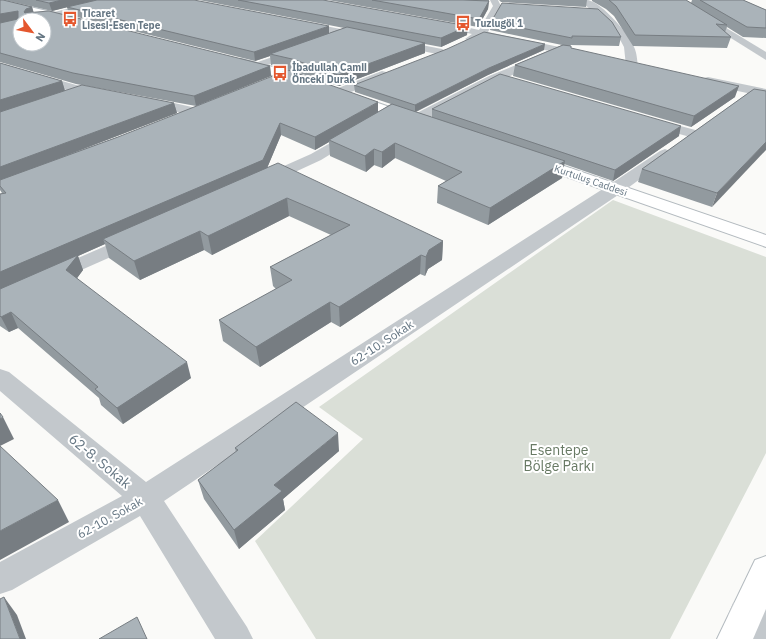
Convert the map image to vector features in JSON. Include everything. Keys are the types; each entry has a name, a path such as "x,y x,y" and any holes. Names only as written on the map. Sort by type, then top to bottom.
{"street":[{"path":"54,15 114,0"},
{"path":"583,0 601,12 618,30 629,47 636,66 618,63"},
{"path":"674,0 766,57"},
{"path":"0,2 82,22"},
{"path":"421,60 482,33 496,4"},
{"path":"586,11 601,12"},
{"path":"428,21 595,58"},
{"path":"293,23 442,52"},
{"path":"326,41 347,33"},
{"path":"256,66 312,46"},
{"path":"414,120 498,77 558,50"},
{"path":"229,59 289,75 429,125"},
{"path":"0,66 84,90 114,95"},
{"path":"337,93 393,71"},
{"path":"267,84 289,75"},
{"path":"498,77 519,83"},
{"path":"701,80 760,92"},
{"path":"63,97 84,90"},
{"name":"62-10. Sokak","path":"0,579 145,498 615,189 721,114 760,92"},
{"path":"137,99 196,112"},
{"path":"174,121 210,106"},
{"path":"251,186 316,157 390,112"},
{"path":"635,117 694,134"},
{"name":"Kurtuluş Caddesi","path":"526,158 766,241"},
{"path":"0,300 151,232"},
{"name":"62-8. Sokak","path":"0,378 145,498 235,639"},
{"path":"749,629 766,571"}],"green space":[{"name":"Esentepe Bölge Parkı","path":"613,200 766,257 766,453 670,639 316,639 255,541 363,439 319,407"}],"building":[{"path":"0,0 32,7 26,9 24,12 0,14"},
{"path":"36,0 62,0 49,3"},
{"path":"97,0 194,0 329,26 254,52 67,7"},
{"path":"238,0 323,0 468,26 441,38"},
{"path":"372,0 463,0 489,1 479,19"},
{"path":"609,0 686,0 727,25 716,24 731,37 635,35 616,6"},
{"path":"700,0 743,0 766,10 766,28 747,27"},
{"path":"502,3 598,9 612,22 621,37 572,36 572,38 491,22"},
{"path":"49,11 270,66 194,96 73,73 0,53 0,23 12,20 12,52 52,52 52,12 37,12"},
{"path":"347,27 425,43 338,75 292,59 270,54"},
{"path":"484,32 545,44 489,68 415,105 354,85 447,49"},
{"path":"563,45 739,86 694,116 515,65"},
{"path":"0,63 62,81 0,100"},
{"path":"288,70 378,102 315,137 280,123 263,160 0,272 0,194 6,193 0,186 0,180 118,137"},
{"path":"500,74 681,126 615,170 432,109"},
{"path":"82,85 174,103 0,167 0,112"},
{"path":"754,89 766,91 766,142 717,193 642,169"},
{"path":"392,104 565,161 490,208 438,186 462,172 395,143 382,152 374,149 365,156 329,140"},
{"path":"278,163 443,241 429,250 426,257 421,255 339,307 330,302 256,347 219,320 292,280 270,267 350,225 287,198 208,236 200,231 134,261 103,239"},
{"path":"78,255 66,270 187,362 117,408 95,389 98,387 11,312 1,317 0,316 0,289"},
{"path":"296,402 338,433 274,485 282,491 234,530 198,480 238,450 235,448"},
{"path":"0,446 58,500 0,531"},
{"path":"4,597 20,639 0,639 0,599"},
{"path":"137,617 147,639 99,639"}],"place":[{"name":"Ticaret Lisesi-Esen Tepe","path":"70,19"},
{"name":"Tuzlugöl 1","path":"463,23"},
{"name":"İbadullah Camii Önceki Durak","path":"280,73"}]}
